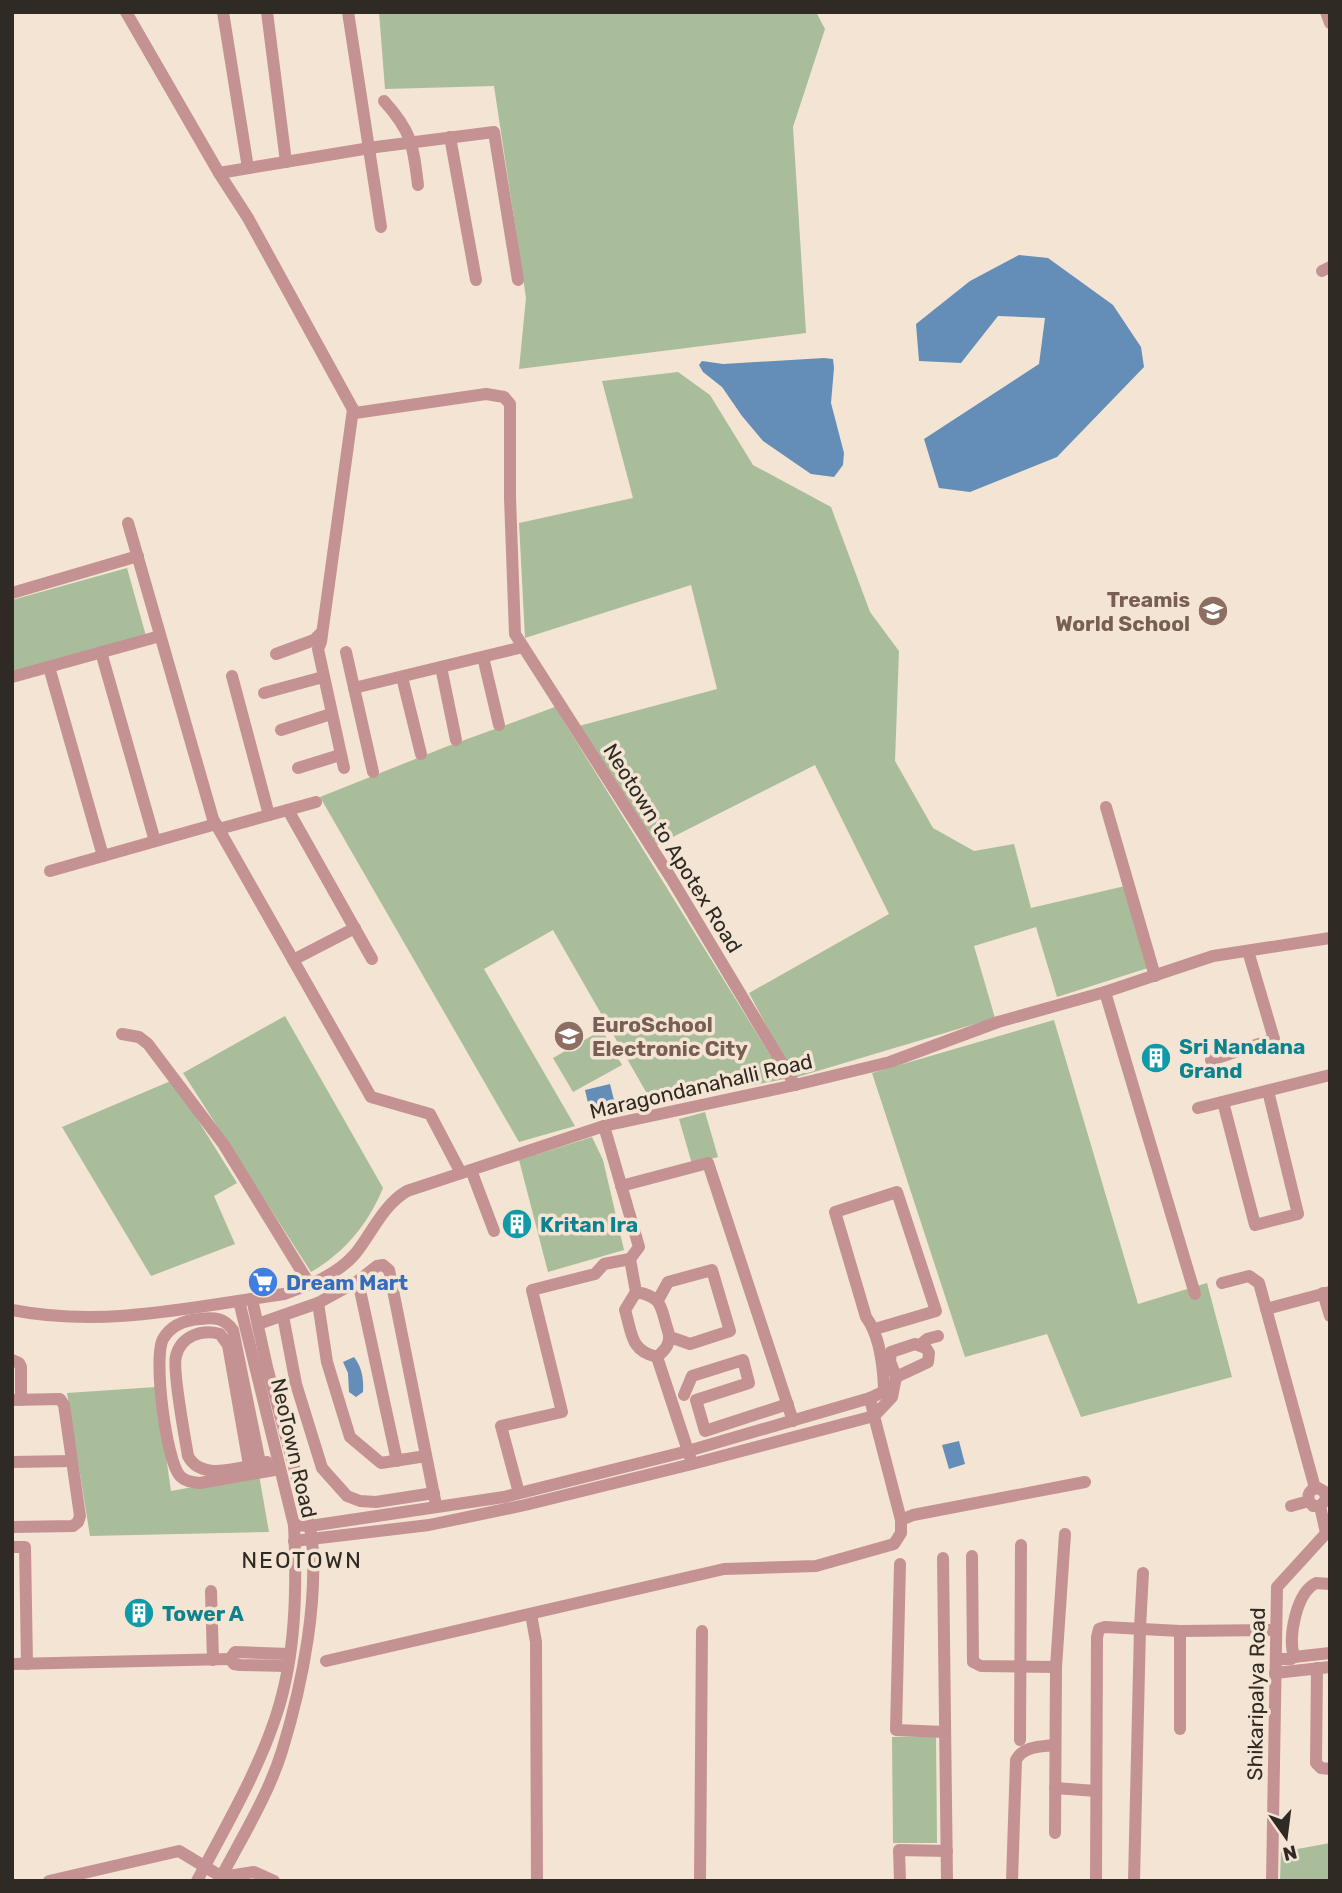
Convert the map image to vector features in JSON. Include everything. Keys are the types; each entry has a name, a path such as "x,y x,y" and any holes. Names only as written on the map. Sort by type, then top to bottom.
{"street":[{"path":"126,12 248,218 354,411 318,649 342,762 298,768"},
{"path":"223,12 248,169"},
{"path":"267,12 286,162"},
{"path":"348,12 381,227"},
{"path":"1326,12 1330,23"},
{"path":"384,101 403,123 412,142 418,186"},
{"path":"219,173 369,148 494,132 518,280"},
{"path":"450,137 476,280"},
{"name":"Neotown to Apotex Road","path":"354,411 486,394 504,397 510,404 515,634 671,878 795,1085"},
{"path":"128,523 217,827 371,1097 430,1114 466,1171 494,1231"},
{"path":"12,593 138,556"},
{"path":"276,654 314,640 322,632"},
{"path":"12,677 160,636"},
{"path":"354,688 523,647"},
{"path":"102,652 155,841"},
{"path":"346,653 373,772"},
{"path":"483,657 499,725"},
{"path":"49,667 103,856"},
{"path":"441,667 456,740"},
{"path":"232,676 269,815"},
{"path":"264,693 323,677"},
{"path":"402,677 421,754"},
{"path":"281,730 331,714"},
{"path":"50,871 155,841 316,802"},
{"path":"1106,807 1155,976"},
{"path":"288,810 372,959"},
{"path":"293,960 355,928"},
{"name":"Maragondanahalli Road","path":"12,1310 63,1318 122,1318 284,1294 335,1272 353,1256 394,1199 407,1191 604,1126 890,1062 998,1022 1105,992 1213,956 1330,938"},
{"path":"1211,1060 1274,1039 1248,951"},
{"path":"1105,992 1195,1294"},
{"path":"122,1034 139,1037 148,1044 224,1145 310,1285"},
{"path":"1198,1108 1330,1075"},
{"path":"1223,1102 1255,1225 1298,1214 1268,1091"},
{"path":"519,1493 501,1426 562,1412 532,1290 595,1274 604,1264 630,1259 639,1247 604,1126"},
{"path":"621,1186 708,1163 793,1421"},
{"path":"283,1316 296,1384 322,1468 347,1496 360,1501 376,1502 519,1493 688,1451 883,1392 875,1329 866,1317 835,1212 897,1192 936,1311 875,1329"},
{"path":"630,1259 636,1292 625,1310 635,1345 644,1354 657,1357"},
{"path":"261,1320 283,1316 318,1303 377,1266 383,1265 389,1270 435,1500"},
{"path":"658,1300 668,1282 712,1270 730,1331 690,1343 670,1337"},
{"path":"1223,1283 1249,1276 1259,1283 1328,1532"},
{"path":"358,1280 397,1461"},
{"path":"636,1292 653,1295 658,1300 670,1337 666,1349 657,1357"},
{"path":"1266,1309 1326,1292 1330,1316"},
{"name":"NeoTown Road","path":"220,1879 282,1751 298,1696 312,1601 310,1526 261,1320 246,1300"},
{"name":"NeoTown Road","path":"197,1881 250,1780 276,1716 289,1660 294,1623 293,1525 246,1300"},
{"path":"318,1303 327,1362 350,1437 381,1463 426,1456"},
{"path":"254,1464 238,1345 233,1330 220,1319 211,1317 192,1319 170,1330 162,1341 158,1355 172,1463 179,1476 188,1482 200,1483 279,1465"},
{"path":"254,1464 228,1345 220,1334 200,1332 186,1339 176,1355 188,1456 195,1466 206,1471 254,1464 279,1465"},
{"path":"920,1345 927,1339 938,1336"},
{"path":"295,1541 429,1525 524,1505 874,1416 892,1396 896,1377 890,1362 891,1352 915,1344 926,1348 929,1353 928,1362 896,1377"},
{"path":"657,1357 692,1464"},
{"path":"12,1360 21,1367 17,1400 60,1399 64,1405 80,1516 73,1526 12,1527"},
{"path":"670,1399 690,1398 705,1431 788,1405"},
{"path":"326,1661 724,1569 816,1566 894,1544 901,1533 901,1520 870,1398"},
{"path":"12,1462 72,1461"},
{"path":"901,1520 913,1515 1085,1482"},
{"path":"1291,1506 1320,1497"},
{"path":"293,1525 310,1526 435,1500"},
{"name":"Shikaripalya Road","path":"1272,1881 1277,1587 1328,1532"},
{"path":"1055,1833 1056,1667 1065,1534"},
{"path":"1020,1740 1021,1545"},
{"path":"12,1547 25,1547 27,1664"},
{"path":"972,1556 973,1662 981,1666 1056,1667"},
{"path":"943,1558 947,1881"},
{"path":"900,1564 896,1730 945,1732"},
{"path":"1134,1881 1143,1573"},
{"path":"1293,1655 1290,1630 1307,1590 1316,1583 1330,1584"},
{"path":"211,1591 213,1660"},
{"path":"531,1614 536,1642 537,1881"},
{"path":"1096,1881 1098,1632 1105,1627 1180,1631 1276,1630"},
{"path":"700,1881 702,1631"},
{"path":"1180,1631 1180,1729"},
{"path":"1276,1661 1293,1655 1330,1653"},
{"path":"12,1664 230,1659 234,1664 240,1665 289,1660"},
{"path":"1276,1661 1323,1667 1316,1763 1321,1768 1330,1769"},
{"path":"1012,1881 1016,1760 1018,1755 1027,1749 1055,1745"},
{"path":"1055,1788 1096,1791"},
{"path":"900,1881 899,1850 947,1851"},
{"path":"49,1881 179,1851 206,1865 220,1879 254,1872 274,1881"}],"green space":[{"path":"379,12 816,12 825,29 793,127 806,333 519,369 526,298 494,86 385,89"},
{"path":"678,372 710,395 753,465 831,507 870,612 899,651 895,761 933,828 974,851 1014,844 1031,908 1125,886 1148,968 1057,997 1036,927 974,946 995,1018 794,1078 749,993 889,914 815,765 655,846 579,726 717,689 691,585 525,638 519,523 633,498 602,381"},
{"path":"127,568 146,636 12,674 12,600"},
{"path":"555,707 785,1079 653,1104 553,930 484,969 575,1126 519,1142 320,797"},
{"path":"285,1016 383,1188 370,1214 354,1236 334,1256 311,1272 183,1073"},
{"path":"1054,1020 1138,1304 1207,1283 1232,1377 1081,1417 1047,1334 965,1357 872,1073"},
{"path":"602,1030 622,1065 573,1092 553,1058"},
{"path":"173,1080 237,1183 214,1196 235,1244 151,1276 62,1127"},
{"path":"705,1112 718,1157 692,1164 679,1119"},
{"path":"592,1137 603,1160 624,1250 548,1272 519,1160"},
{"path":"156,1387 171,1491 259,1475 269,1532 90,1536 67,1393"},
{"path":"936,1736 937,1843 893,1843 892,1737"},
{"path":"1330,1843 1330,1881 1280,1881 1281,1852"}],"water":[{"path":"1019,255 1048,258 1113,305 1141,347 1144,367 1057,457 970,492 939,488 924,439 1039,364 1045,318 998,316 961,363 919,361 916,324 970,281"},
{"path":"833,359 831,403 844,453 843,465 834,477 811,474 763,441 722,387 703,372 699,365 702,361 723,364"},
{"path":"610,1084 614,1100 589,1107 585,1090"},
{"path":"354,1357 361,1369 363,1383 363,1392 356,1397 349,1392 348,1373 343,1362"},
{"path":"959,1441 965,1464 949,1469 942,1445"}],"place":[{"name":"Treamis World School","path":"1213,611"},
{"name":"EuroSchool Electronic City","path":"569,1036"},
{"name":"Sri Nandana Grand","path":"1156,1058"},
{"name":"Kritan Ira","path":"517,1224"},
{"name":"Dream Mart","path":"263,1282"},
{"name":"Tower A","path":"139,1613"}],"district":[{"name":"NEOTOWN","path":"302,1560"}]}
